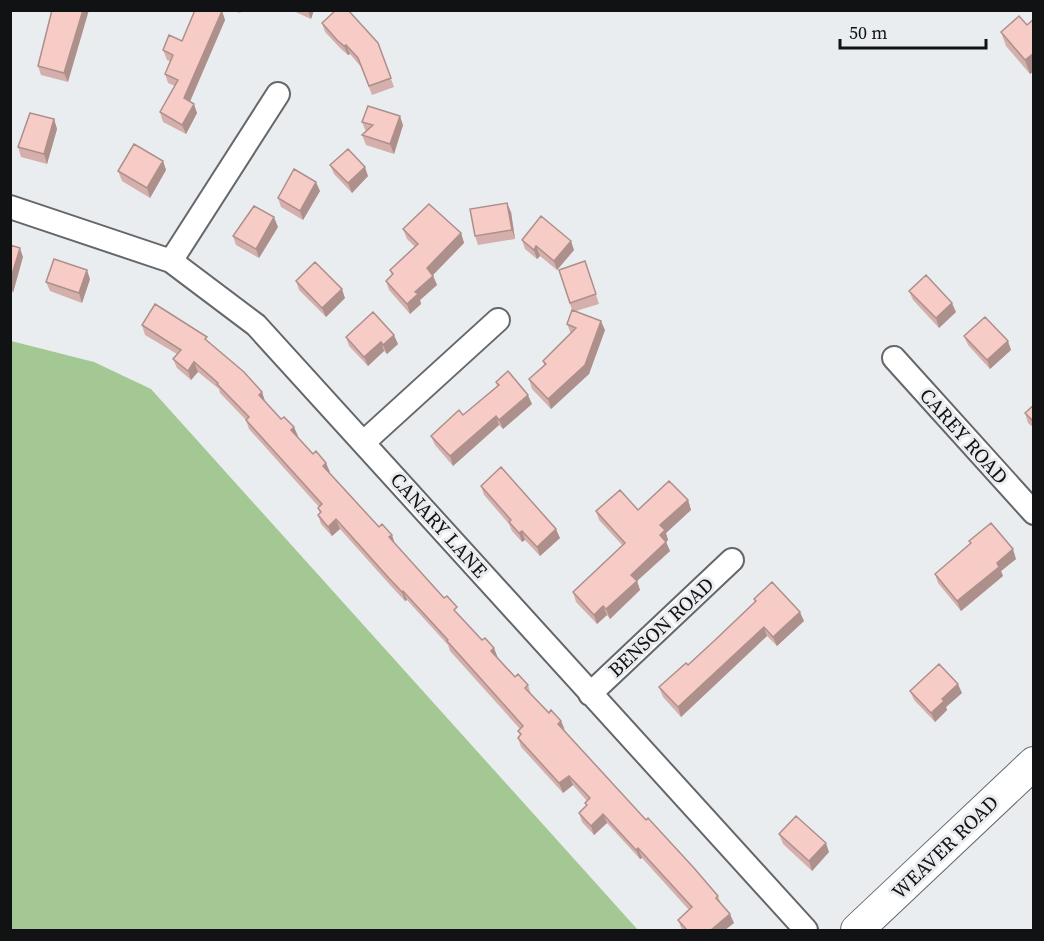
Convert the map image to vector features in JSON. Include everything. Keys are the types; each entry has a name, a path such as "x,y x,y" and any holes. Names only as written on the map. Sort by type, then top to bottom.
{"main road":[{"name":"WEAVER ROAD","path":"857,930 1034,763"}],"street":[{"path":"171,261 278,94"},
{"name":"CANARY LANE","path":"10,207 171,261 256,325 806,930"},
{"path":"364,442 498,320"},
{"name":"CAREY ROAD","path":"894,358 1034,513"},
{"name":"BENSON ROAD","path":"590,694 732,560"}],"green space":[{"path":"11,341 94,362 151,389 638,930 11,930"}],"building":[{"path":"52,10 83,10 64,73 38,66"},
{"path":"195,10 222,11 184,98 194,104 182,125 160,112 178,80 165,74 173,55 163,50 169,35 182,41"},
{"path":"336,10 348,10 378,43 391,78 369,86 358,58 322,23"},
{"path":"1019,16 1027,25 1034,19 1034,53 1025,60 1001,32"},
{"path":"368,106 400,116 390,144 362,135 373,125 362,122"},
{"path":"30,113 54,119 44,154 18,147"},
{"path":"134,144 163,161 147,188 118,171"},
{"path":"348,149 365,167 348,183 330,165"},
{"path":"294,169 316,182 300,211 278,198"},
{"path":"507,203 512,230 475,236 470,209"},
{"path":"429,204 461,233 427,268 433,276 415,292 418,294 407,304 386,281 393,274 390,270 418,244 403,229"},
{"path":"254,206 274,217 256,249 233,236"},
{"path":"541,216 571,241 554,261 536,246 534,250 522,240"},
{"path":"10,245 20,248 10,281"},
{"path":"54,259 87,270 79,293 46,282"},
{"path":"585,261 596,294 570,303 559,270"},
{"path":"315,262 342,289 322,308 296,281"},
{"path":"926,275 952,303 936,318 909,291"},
{"path":"155,304 207,337 205,339 244,372 262,392 259,395 281,419 284,417 294,427 291,430 313,454 316,451 326,463 323,466 379,527 382,524 392,535 389,537 444,598 447,596 457,607 454,610 482,640 485,638 494,648 491,651 515,677 518,674 528,685 525,688 549,713 551,710 561,721 558,724 646,820 648,818 694,868 730,914 711,930 687,930 678,920 692,907 603,814 591,826 579,813 590,798 569,776 559,783 518,738 521,734 518,731 523,726 448,640 336,519 328,527 318,515 321,512 318,508 322,504 246,420 249,417 218,383 194,362 188,371 173,359 181,350 142,325"},
{"path":"572,310 601,321 585,365 548,399 529,379 546,364 543,361 576,328 567,324"},
{"path":"373,312 394,335 383,345 381,342 364,357 346,337"},
{"path":"985,317 1008,341 987,360 964,336"},
{"path":"508,371 528,395 499,420 496,416 450,456 431,436 459,410 463,415 499,385 496,382"},
{"path":"1034,405 1034,422 1025,413"},
{"path":"501,467 556,529 537,547 522,531 519,533 509,522 511,520 481,486"},
{"path":"669,481 688,500 660,525 665,530 660,535 666,542 631,575 637,581 606,609 603,606 594,615 573,592 625,543 596,511 620,490 638,510"},
{"path":"991,523 1013,549 997,563 999,567 957,601 935,574"},
{"path":"772,582 800,612 773,637 764,627 678,707 659,687 714,641 756,601 754,599"},
{"path":"939,664 958,684 931,713 910,691"},
{"path":"796,816 826,843 809,861 779,834"}]}
